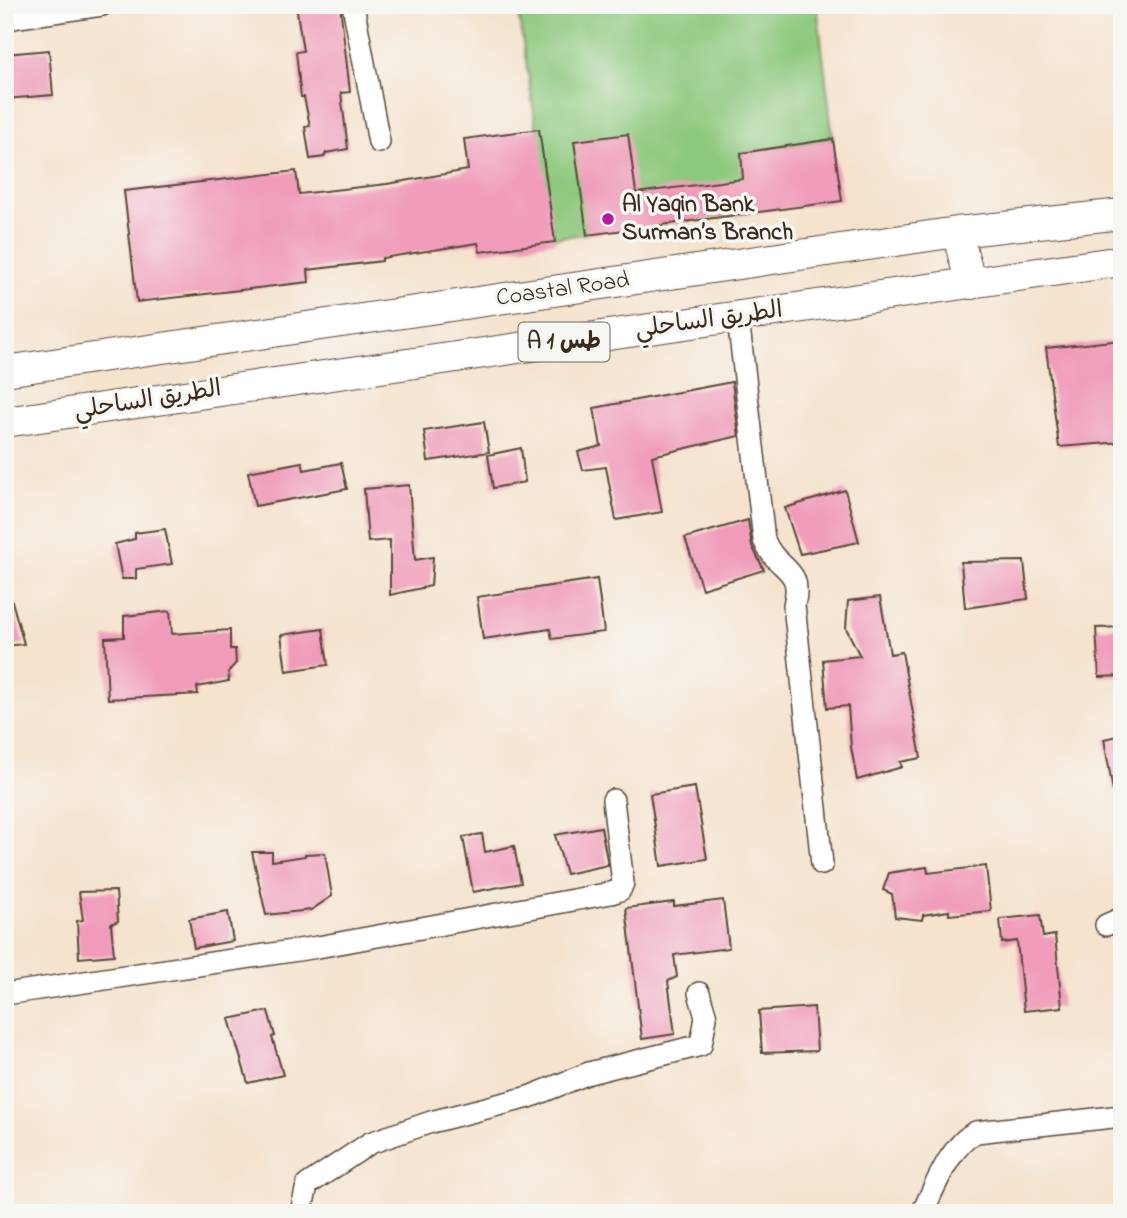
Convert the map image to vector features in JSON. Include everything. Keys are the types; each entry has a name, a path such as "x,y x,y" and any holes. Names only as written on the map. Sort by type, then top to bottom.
{"highway":[{"name":"Coastal Road","path":"5,371 957,232 1122,214"},
{"path":"957,232 971,284"},
{"name":"الطريق الساحلي","path":"5,422 1122,261"}],"street":[{"path":"5,19 102,5"},
{"path":"353,5 379,142"},
{"path":"738,318 764,540 770,554 795,578 798,586 794,606 822,864"},
{"path":"5,993 317,947 620,890 623,883 613,800"},
{"path":"301,1213 307,1185 370,1143 431,1122 529,1097 589,1073 701,1045 706,1017 699,993"},
{"path":"922,1213 956,1148 964,1138 976,1132 1122,1116"}],"green space":[{"path":"517,5 817,5 833,139 741,153 750,213 554,238"}],"building":[{"path":"296,5 340,5 350,92 341,93 348,149 310,159 305,127 310,126 304,97 301,97 296,52 303,51"},
{"path":"49,50 53,95 5,99 5,54"},
{"path":"539,129 555,242 480,252 478,243 382,258 382,261 308,270 309,282 137,302 124,191 296,171 299,194 387,184 468,170 464,139"},
{"path":"628,134 636,193 743,179 741,153 833,139 842,201 587,235 574,141"},
{"path":"1122,340 1122,442 1059,447 1046,348"},
{"path":"732,382 739,436 652,456 662,512 616,520 606,467 583,470 578,452 601,446 594,408"},
{"path":"484,422 489,452 428,461 424,431"},
{"path":"521,448 525,482 493,488 488,455"},
{"path":"302,462 304,470 341,463 347,489 255,506 248,472"},
{"path":"409,485 415,560 433,557 431,586 390,595 390,540 368,542 364,489"},
{"path":"845,490 859,542 800,554 785,508"},
{"path":"748,520 752,546 764,570 702,589 685,538"},
{"path":"165,529 172,564 136,569 136,579 122,579 115,544 135,539 135,533"},
{"path":"1024,561 1028,599 965,608 961,562"},
{"path":"597,579 604,632 552,639 550,629 483,639 477,597"},
{"path":"10,594 24,644 5,646 5,595"},
{"path":"880,597 890,654 902,652 921,758 900,762 902,767 857,780 848,706 827,708 823,660 860,656 846,628 848,601"},
{"path":"170,611 172,634 230,630 230,649 235,649 236,663 228,672 229,681 197,687 198,694 108,699 105,638 124,637 124,616"},
{"path":"1122,627 1122,676 1099,677 1096,628"},
{"path":"323,629 328,665 286,671 281,635"},
{"path":"1122,735 1122,790 1113,791 1104,739"},
{"path":"695,787 707,859 661,866 650,794"},
{"path":"601,827 608,865 566,874 555,835"},
{"path":"482,834 485,852 514,846 521,883 473,892 463,837"},
{"path":"252,852 272,852 272,861 325,853 332,896 311,910 266,915"},
{"path":"986,866 991,911 949,915 949,911 923,915 922,920 895,917 892,894 883,890 889,873 927,867 928,873"},
{"path":"116,891 118,921 111,924 114,955 79,958 77,921 83,920 79,892"},
{"path":"723,900 729,948 674,955 677,977 668,981 675,1034 642,1039 626,908"},
{"path":"228,912 233,941 194,948 189,919"},
{"path":"1040,915 1043,937 1055,935 1062,1007 1024,1011 1017,941 1002,943 1000,919"},
{"path":"814,1007 817,1051 762,1053 759,1011"},
{"path":"268,1011 283,1075 248,1083 229,1019"}],"place":[{"name":"Al Yaqin Bank Surman’s Branch","path":"608,219"}]}
